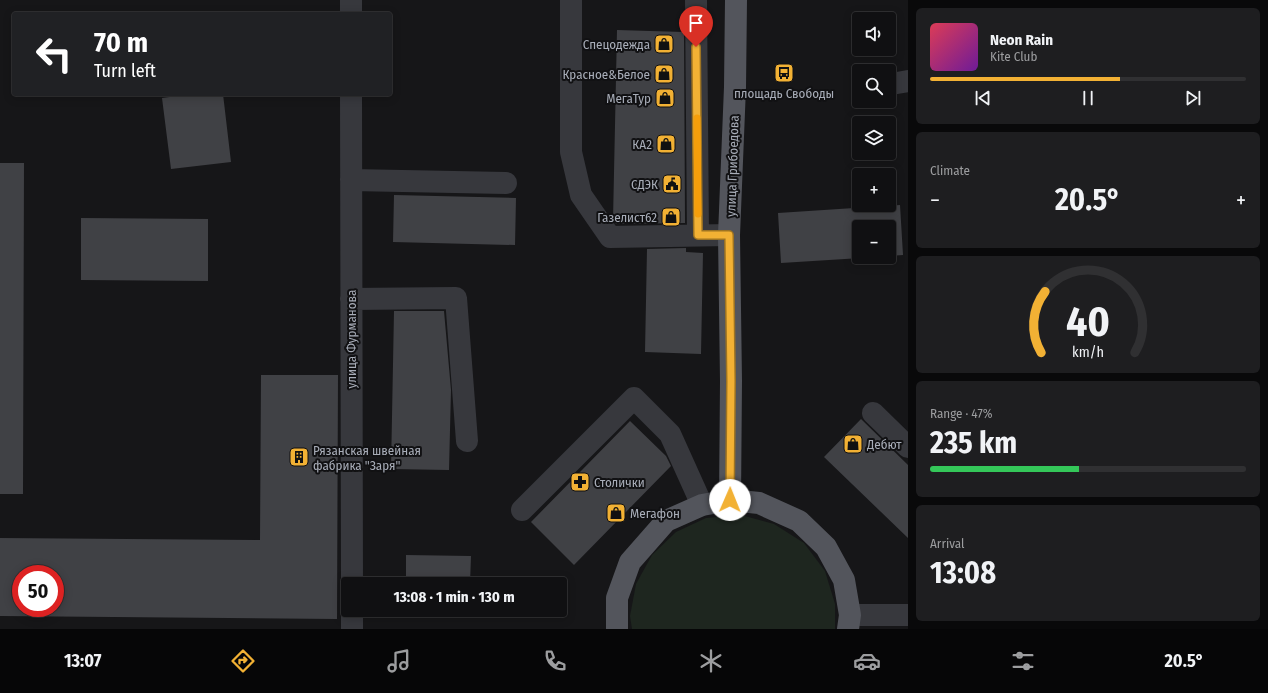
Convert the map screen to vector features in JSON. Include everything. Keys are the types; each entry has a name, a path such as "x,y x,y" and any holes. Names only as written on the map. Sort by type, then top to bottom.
{"main road":[{"name":"улица Грибоедова","path":"730,500 731,381 729,235 735,87 736,0"},
{"path":"617,629 617,598 630,562 666,522 702,505 730,500 759,504 799,521 826,547 844,580 849,622"}],"street":[{"path":"351,0 351,12"},
{"path":"571,0 571,152 582,195 610,237 729,235"},
{"path":"696,0 698,235"},
{"name":"улица Фурманова","path":"351,96 352,577"},
{"path":"351,180 506,183"},
{"path":"351,299 456,298 467,441"},
{"path":"522,510 634,398 670,434 702,505"},
{"path":"873,413 908,447"},
{"path":"849,622 908,615"},
{"path":"352,617 352,629"}],"shaded area":[{"path":"741,515 774,524 804,543 825,571 835,604 835,629 632,629 630,616 636,584 652,555 676,532 706,518"}],"building":[{"path":"617,30 684,32 685,223 616,224 613,220"},
{"path":"177,96 223,96 231,162 171,169 162,98"},
{"path":"0,163 24,163 23,494 0,494"},
{"path":"394,195 516,198 515,245 393,242"},
{"path":"896,205 900,205 903,255 896,256 896,220 852,220 852,259 781,263 778,213 852,208 852,212 896,212"},
{"path":"81,218 208,219 208,281 81,280"},
{"path":"686,248 686,252 703,253 701,354 645,352 647,249"},
{"path":"394,311 444,311 451,390 449,470 391,469"},
{"name":"Рязанская швейная фабрика \"Заря\"","path":"261,375 338,375 337,619 64,617 64,565 12,565 12,616 0,616 0,538 260,540"},
{"path":"861,419 908,465 908,538 824,457"},
{"path":"630,421 666,456 671,466 574,565 531,522"},
{"path":"406,555 471,556 470,577 406,577"}],"slow traffic":[{"path":"697,118 698,214"}],"place":[{"name":"Спецодежда","path":"664,44"},
{"name":"площадь Свободы","path":"784,73"},
{"name":"Красное&Белое","path":"664,74"},
{"name":"МегаТур","path":"665,98"},
{"name":"КА2","path":"666,144"},
{"name":"СДЭК","path":"672,184"},
{"name":"Газелист62","path":"671,217"},
{"name":"Дебют","path":"853,444"},
{"name":"Рязанская швейная фабрика \"Заря\"","path":"299,457"},
{"name":"Столички","path":"580,482"},
{"name":"Мегафон","path":"616,513"}],"route":[{"path":"696,47 698,235 729,235 731,381 730,500"}]}
